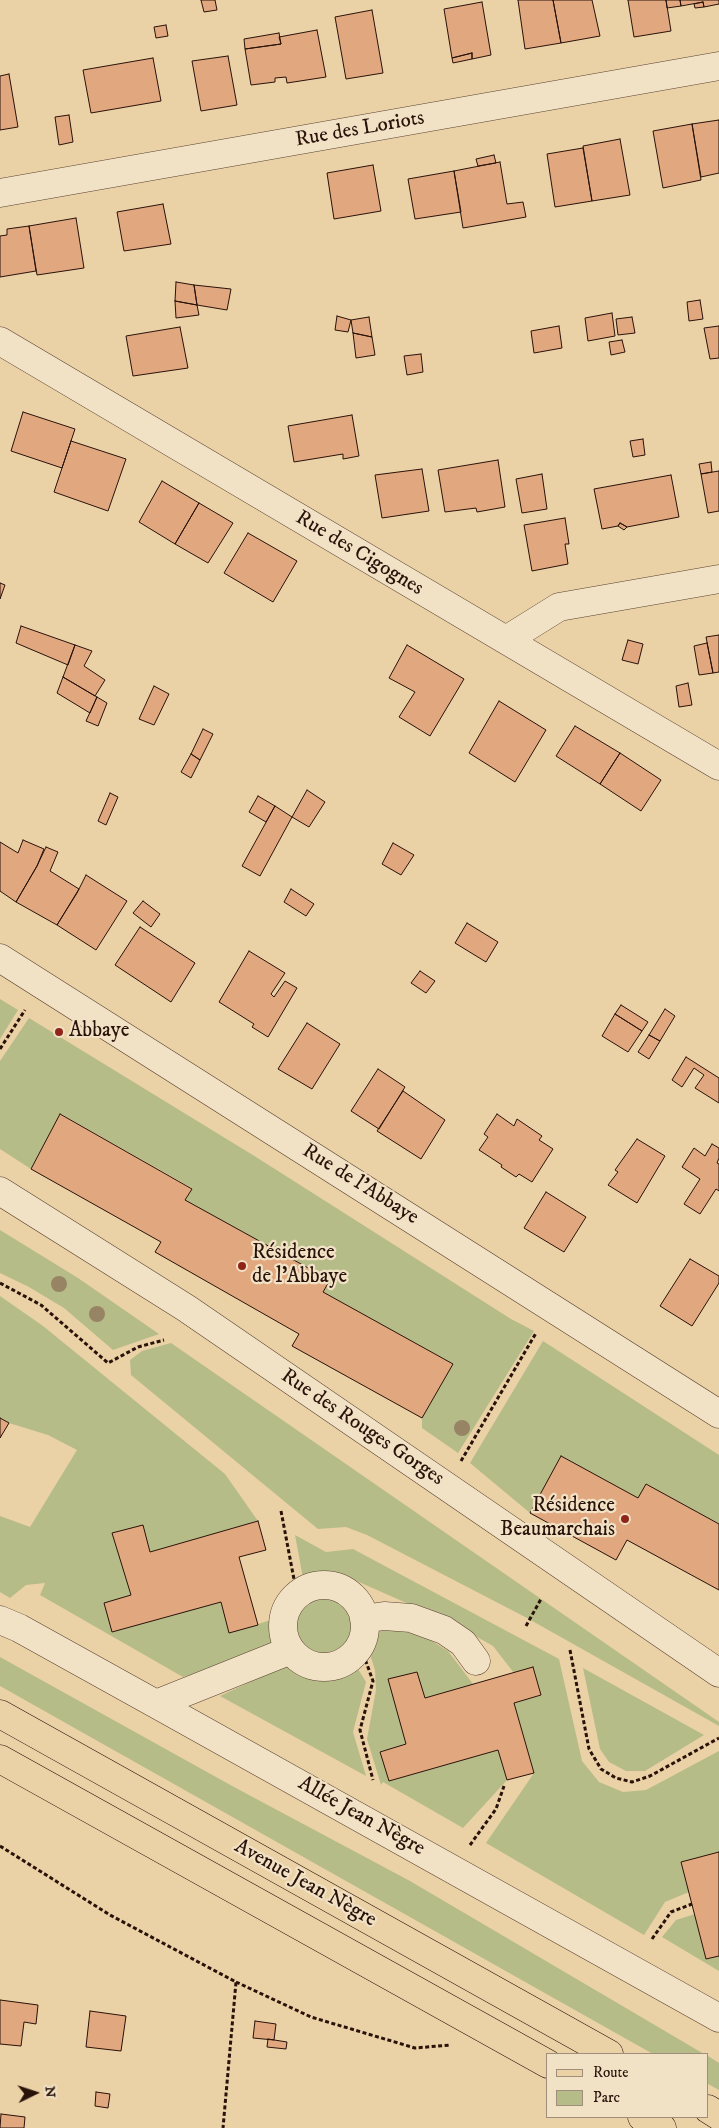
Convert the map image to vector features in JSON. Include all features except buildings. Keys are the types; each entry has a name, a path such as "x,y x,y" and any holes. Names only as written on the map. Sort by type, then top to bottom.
{"main road":[{"name":"Avenue Jean Nègre","path":"0,1714 607,2053"},
{"name":"Avenue Jean Nègre","path":"0,1759 546,2063"},
{"path":"644,2118 662,2128"}],"street":[{"name":"Rue des Loriots","path":"0,193 719,66"},
{"name":"Rue des Cigognes","path":"0,341 719,766"},
{"path":"506,640 559,607 719,579"},
{"name":"Rue de l'Abbaye","path":"0,958 719,1414"},
{"name":"Rue des Rouges Gorges","path":"0,1192 186,1308 719,1673"},
{"path":"316,1585 329,1585 341,1588 352,1596 360,1607 362,1632 353,1655 328,1667 314,1666 300,1660 290,1650 284,1638 282,1624 286,1610 297,1595 316,1585"},
{"path":"362,1632 384,1616 411,1618 444,1630 463,1643 476,1661"},
{"name":"Allée Jean Nègre","path":"0,1620 19,1628 719,2018"},
{"path":"156,1704 290,1650"}],"path":[{"path":"0,1049 25,1010"},
{"path":"0,1283 41,1305 108,1363 138,1347 164,1340"},
{"path":"461,1461 536,1332"},
{"path":"281,1511 297,1595"},
{"path":"526,1626 541,1599"},
{"path":"362,1632 373,1682 360,1730 373,1780"},
{"path":"570,1650 589,1749 601,1770 616,1778 632,1782 650,1776 719,1738"},
{"path":"454,1869 496,1809 504,1786"},
{"path":"0,1846 110,1915 236,1982 310,2017 415,2048 460,2044"},
{"path":"652,1939 672,1912 692,1904"},
{"path":"223,2128 236,1982"}],"green space":[{"path":"0,999 18,1010 0,1039"},
{"path":"29,1018 256,1157 511,1319 534,1331 458,1453 422,1428 422,1418 453,1364 323,1292 330,1280 185,1200 192,1188 61,1114 31,1169 0,1149 0,1061"},
{"path":"0,1230 78,1278 159,1334 113,1350 64,1308 29,1287 0,1273"},
{"path":"0,1296 43,1326 225,1474 258,1521 150,1552 112,1533 131,1595 221,1602 229,1633 274,1619 275,1647 183,1677 40,1595 45,1583 26,1585 10,1598 0,1592 0,1516 30,1527 77,1450 48,1435 9,1423 0,1418"},
{"path":"543,1341 719,1455 719,1524 646,1484 638,1498 562,1457 530,1513 470,1463"},
{"path":"171,1343 719,1722 719,1726 527,1618 367,1535 346,1527 318,1529 131,1375 130,1360 142,1351"},
{"path":"295,1535 326,1552 353,1549 559,1659 582,1761 599,1782 623,1792 646,1790 719,1751 719,1852 681,1862 689,1892 665,1902 644,1935 486,1843 534,1773 514,1703 541,1695 533,1668 514,1673 493,1646 454,1624 334,1571 303,1578"},
{"path":"318,1596 330,1596 341,1601 349,1609 354,1620 352,1638 341,1651 330,1656 318,1656 307,1651 299,1643 294,1632 294,1620 299,1609 307,1601"},
{"path":"379,1628 419,1633 448,1651 473,1684 425,1698 417,1672 388,1679 406,1744 380,1752 389,1781 498,1750 507,1780 463,1828 383,1782 381,1785 367,1739 376,1690 375,1670 367,1645"},
{"path":"0,1657 234,1787 410,1881 702,2053 651,2053 0,1686"},
{"path":"288,1664 304,1672 320,1676 335,1675 355,1664 366,1682 353,1732 366,1776 220,1696"},
{"path":"583,1668 704,1735 645,1771 626,1771 609,1762 600,1749"},
{"path":"695,1914 706,1959 719,1956 719,1971 662,1937 676,1920"},
{"path":"709,2057 719,2063 719,2090 709,2085"}],"place":[{"name":"Abbaye","path":"59,1032"},
{"name":"Résidence de l'Abbaye","path":"242,1266"},
{"name":"Résidence Beaumarchais","path":"625,1519"}]}
